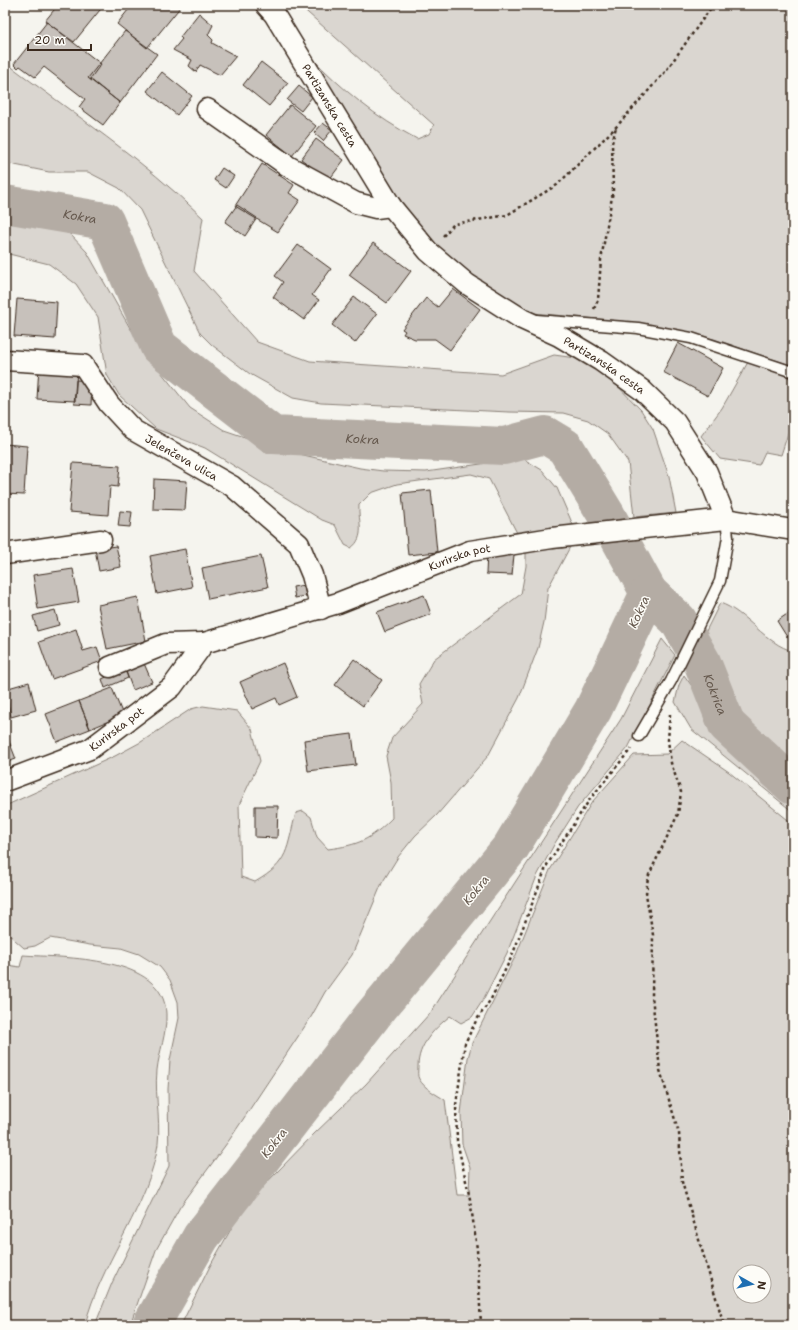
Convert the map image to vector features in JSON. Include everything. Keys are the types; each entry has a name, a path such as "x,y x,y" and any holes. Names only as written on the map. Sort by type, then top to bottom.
{"street":[{"name":"Partizanska cesta","path":"266,5 274,14 391,206 428,251 467,284 522,319 559,336 602,361 642,390 669,417 707,472 726,519"},
{"path":"207,109 288,166 356,203 376,208 391,206"},
{"name":"Jelenčeva ulica","path":"5,360 83,365 109,404 133,430 232,486 299,544 312,575 321,609"},
{"path":"726,519 793,530"},
{"name":"Kurirska pot","path":"110,667 166,644 204,643 321,609 470,551 552,538 726,519"},
{"path":"5,554 100,540"},
{"name":"Kurirska pot","path":"5,781 90,749 172,687 204,643"}],"lane":[{"path":"522,319 584,322 638,328 691,338 793,372"},
{"path":"639,736 671,681 712,601 720,581 728,537 726,519"}],"path":[{"path":"428,251 454,224 508,215 557,185 616,127 665,72 713,5"},
{"path":"584,322 598,300 601,260 613,191 612,143 616,127"},
{"path":"670,714 668,740 671,763 681,792 678,814 648,877 646,894 652,935 652,996 660,1070 679,1133 682,1182 724,1325"},
{"path":"481,1325 477,1249 470,1199 457,1141 456,1105 465,1043 476,1021 491,999 512,956 547,865 590,799 630,752 639,736"}],"shaded area":[{"path":"299,5 793,5 793,366 714,339 640,323 533,313 493,292 430,241 409,214 384,178 310,56 360,102 402,131 417,139 429,134 434,125"},
{"path":"5,62 132,156 180,196 203,218 194,271 257,342 310,361 501,374 554,355 576,358 607,375 641,410 653,429 669,476 676,513 634,517 628,462 608,434 588,420 563,413 509,412 321,403 293,398 250,374 212,345 200,333 140,210 119,188 88,172 49,172 5,163"},
{"path":"5,222 51,227 70,234 87,252 130,328 161,372 190,408 224,430 286,451 360,468 383,471 426,472 522,458 542,470 557,488 573,525 517,533 489,479 471,474 397,484 371,493 359,505 360,534 356,544 351,548 345,545 335,525 322,520 205,448 156,429 119,395 107,375 98,317 76,284 49,264 5,253"},
{"path":"748,362 793,378 793,418 781,455 765,452 759,465 720,459 701,436 722,408"},
{"path":"570,547 548,588 544,622 538,648 519,698 488,756 437,815 415,836 398,857 382,883 352,955 325,992 311,1017 230,1139 180,1207 156,1250 130,1325 95,1325 112,1283 169,1166 168,1089 170,1060 179,1018 178,1002 170,980 160,967 139,954 121,948 90,945 50,938 35,946 24,948 5,931 5,806 115,756 141,742 191,709 203,706 237,711 252,729 260,761 239,805 241,877 255,882 275,868 285,854 296,813 303,811 311,817 317,837 328,849 348,846 363,840 377,832 392,818 391,782 386,756 392,738 423,704 419,684 434,659 521,594 526,566 526,552"},
{"path":"720,603 738,613 783,648 793,651 793,774 764,751 729,716 691,661"},
{"path":"662,639 675,655 628,748 578,807 555,843 537,876 507,953 483,1000 472,1017 461,1023 450,1016 438,1026 428,1038 419,1059 418,1078 427,1088 445,1100 457,1195 469,1195 470,1167 462,1144 461,1113 468,1058 472,1043 516,955 550,870 592,802 634,755 667,754 682,740 729,772 793,824 793,1325 181,1325 210,1266 244,1206 314,1134 366,1084 431,1012 621,719"},
{"path":"684,675 723,730 760,770 793,793 793,812 691,729 675,702 679,685"},
{"path":"23,955 86,959 131,970 149,980 161,995 166,1014 156,1081 159,1134 156,1155 150,1177 141,1199 100,1282 85,1325 5,1325 5,969 7,965 20,967"}],"building":[{"path":"58,5 104,5 74,42 45,21"},
{"path":"132,5 182,5 147,48 117,24"},
{"path":"199,13 213,25 208,35 213,40 212,43 236,56 220,75 200,65 196,72 189,66 192,60 173,50 182,39 180,37"},
{"path":"47,22 101,64 90,79 120,103 103,125 79,107 85,99 44,67 35,77 20,66 18,68 14,64"},
{"path":"125,31 157,54 120,103 88,78"},
{"path":"261,62 288,83 269,106 243,85"},
{"path":"162,72 192,96 177,115 147,91"},
{"path":"299,86 312,97 301,111 287,100"},
{"path":"290,105 316,126 292,156 266,135"},
{"path":"323,123 332,130 323,141 314,133"},
{"path":"316,139 344,160 329,180 301,159"},
{"path":"262,164 294,185 289,193 300,200 278,232 235,206"},
{"path":"222,168 234,176 226,188 214,180"},
{"path":"237,205 257,218 245,236 225,222"},
{"path":"373,243 411,271 387,303 349,275"},
{"path":"298,245 331,269 312,295 319,300 304,320 273,297 283,282 275,276"},
{"path":"453,289 480,309 450,350 435,339 415,339 403,334 405,331 402,329 426,298 438,307"},
{"path":"354,297 377,314 355,343 332,325"},
{"path":"17,299 57,302 55,339 14,336"},
{"path":"678,343 723,368 708,396 663,372"},
{"path":"39,366 77,369 75,401 37,399"},
{"path":"76,380 92,381 91,405 74,404"},
{"path":"5,444 27,446 24,495 5,494"},
{"path":"73,463 120,466 118,487 110,486 108,515 69,512"},
{"path":"154,479 187,481 185,510 153,509"},
{"path":"431,490 437,552 408,555 402,493"},
{"path":"120,511 132,512 130,527 118,526"},
{"path":"116,546 121,567 99,571 95,549"},
{"path":"185,549 192,587 157,594 150,556"},
{"path":"487,553 514,555 512,575 486,574"},
{"path":"261,556 268,587 208,599 202,568"},
{"path":"73,569 79,602 38,609 33,575"},
{"path":"304,585 306,596 295,598 293,587"},
{"path":"424,595 431,614 385,632 377,612"},
{"path":"138,597 146,641 107,649 98,605"},
{"path":"55,610 59,625 37,631 33,616"},
{"path":"793,610 793,633 787,637 777,621"},
{"path":"76,629 83,651 97,647 102,661 52,679 39,642"},
{"path":"354,659 382,680 363,706 335,685"},
{"path":"143,661 152,682 133,690 125,669"},
{"path":"283,663 297,697 279,705 276,698 252,709 240,682"},
{"path":"125,669 128,678 105,688 102,679"},
{"path":"29,682 36,710 11,717 5,689"},
{"path":"112,688 123,715 90,729 79,701"},
{"path":"79,701 90,729 57,742 46,714"},
{"path":"5,731 16,759 5,763"},
{"path":"352,734 356,765 308,771 304,740"},
{"path":"255,806 278,806 277,838 255,837"}],"waterway":[{"name":"Kokra","path":"5,204 105,221 159,347 273,435 504,446 545,435 565,447 607,516 649,593 593,710 511,847 373,1015 201,1237 151,1325"},
{"name":"Kokrica","path":"649,593 678,620 702,662 727,725 793,786"}]}
